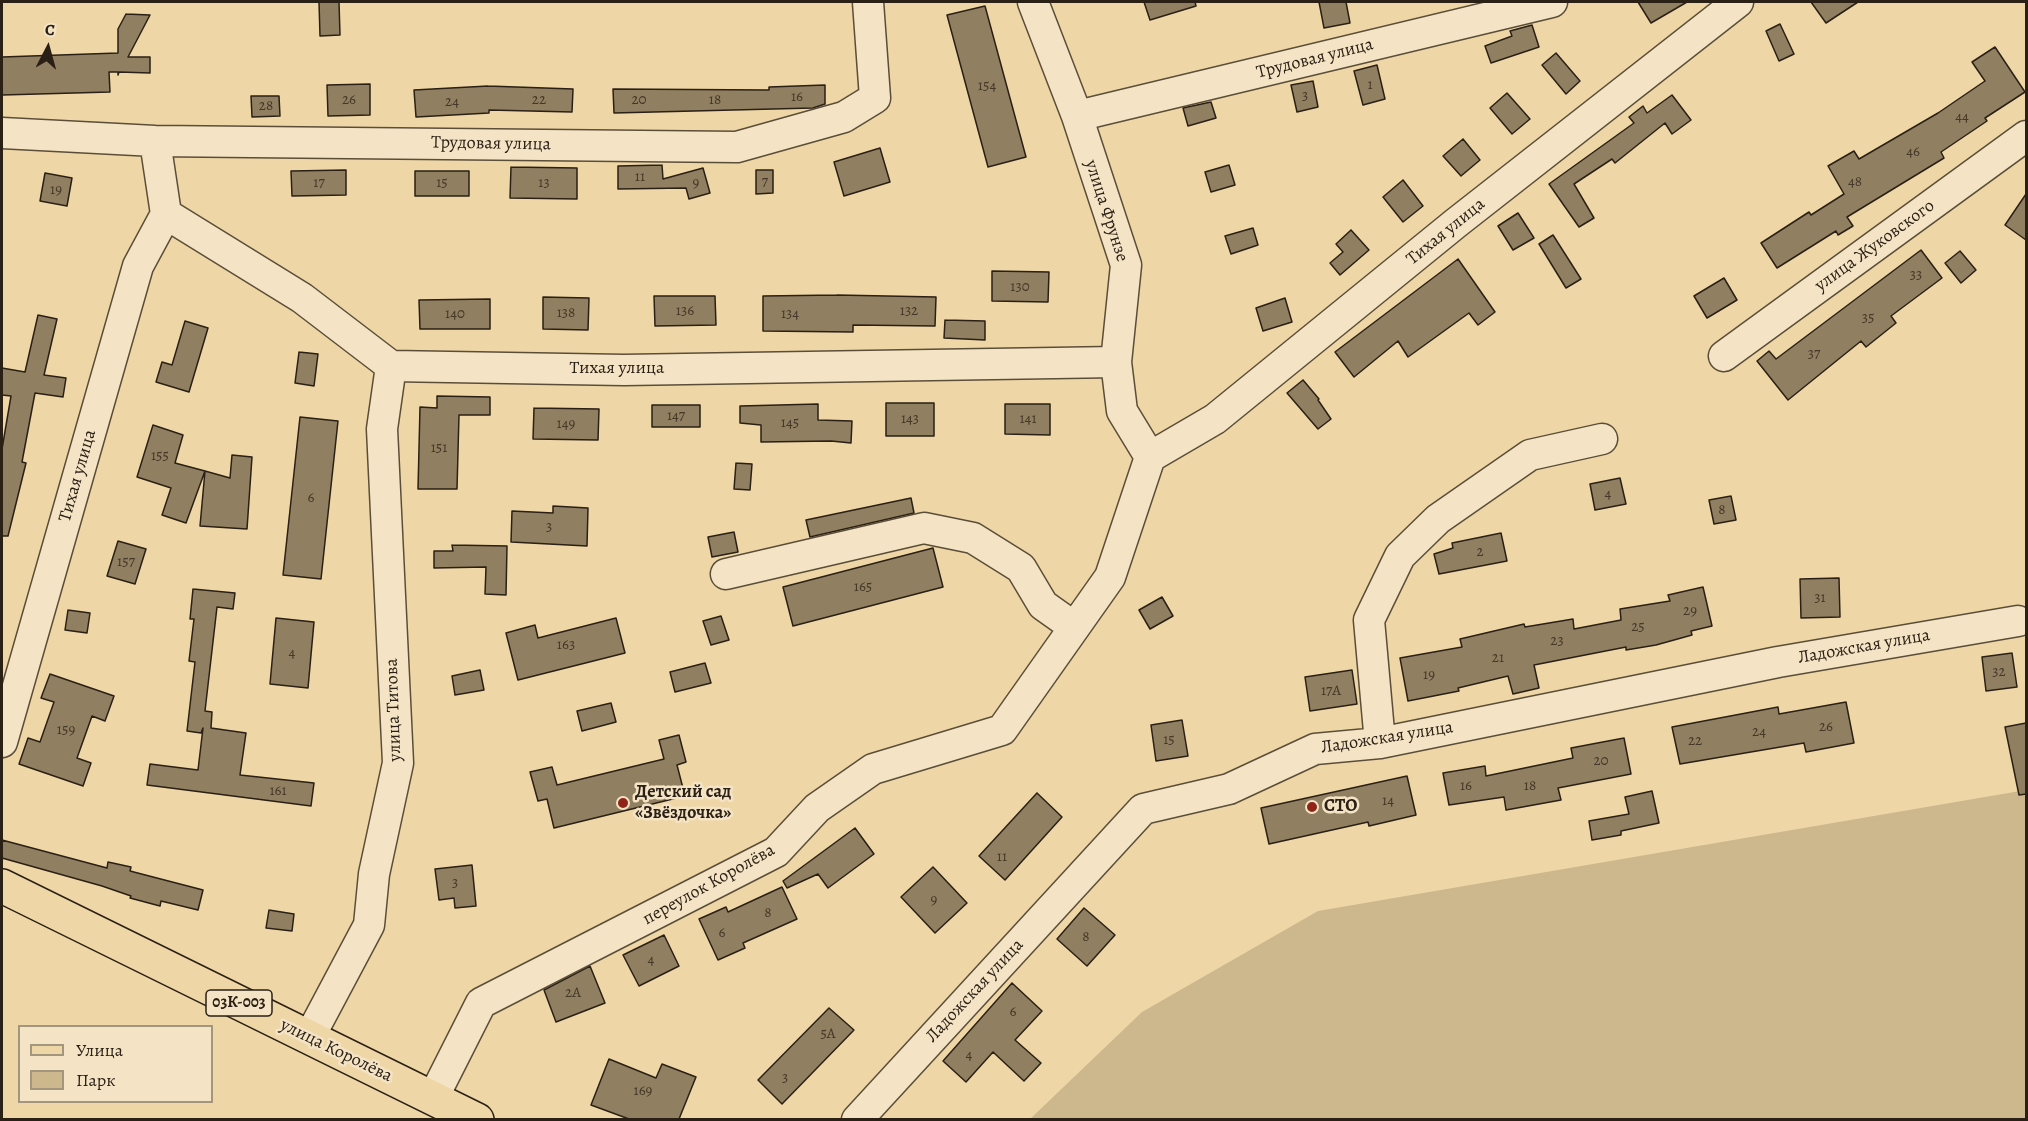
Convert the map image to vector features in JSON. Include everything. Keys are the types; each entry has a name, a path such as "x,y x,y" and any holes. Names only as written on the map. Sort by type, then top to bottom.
{"main road":[{"name":"улица Королёва","path":"2,886 477,1119"}],"street":[{"name":"Трудовая улица","path":"2,133 155,141 737,147 844,117 875,98 868,2"},
{"name":"улица Фрунзе","path":"1033,2 1077,116 1126,265 1116,362 1122,411 1150,458"},
{"name":"Трудовая улица","path":"1077,116 1552,2"},
{"name":"Тихая улица","path":"1150,458 1215,419 1456,223 1738,2"},
{"name":"улица Жуковского","path":"1724,356 2026,136"},
{"path":"155,141 166,214 303,298 391,366"},
{"name":"Тихая улица","path":"2,742 138,266 166,214"},
{"name":"Тихая улица","path":"391,366 624,370 1116,362"},
{"name":"улица Титова","path":"309,1038 369,925 374,874 398,763 382,429 391,366"},
{"path":"1380,743 1369,620 1400,556 1438,519 1530,455 1602,439"},
{"name":"переулок Королёва","path":"433,1098 480,1003 776,852 817,808 873,769 1002,730 1110,578 1150,458"},
{"path":"726,574 924,528 973,538 1021,568 1042,605 1074,627"},
{"name":"Ладожская улица","path":"857,1119 1143,809 1229,789 1315,749 1380,743 1778,662 2018,621"}],"green space":[{"path":"2026,790 2026,1119 1029,1120 1142,1012 1318,911"}],"building":[{"path":"319,2 339,2 340,35 320,36"},
{"path":"1144,2 1195,2 1196,6 1150,20"},
{"path":"1319,2 1346,2 1350,23 1324,28"},
{"path":"1638,2 1687,2 1651,23"},
{"path":"1811,2 1858,2 1826,23"},
{"path":"985,6 1026,157 988,167 947,15"},
{"path":"126,14 150,15 128,57 150,57 150,73 119,72 118,75 118,72 109,72 110,92 2,95 2,57 118,53 118,29"},
{"path":"1780,24 1794,54 1779,61 1766,31"},
{"path":"1532,25 1539,47 1491,63 1485,46 1512,36 1510,31"},
{"path":"1995,47 2025,92 1985,118 1987,121 1941,152 1944,158 1847,217 1853,226 1838,235 1836,231 1777,268 1761,243 1809,212 1811,215 1844,194 1828,166 1854,151 1859,159 1938,113 1985,81 1972,62"},
{"path":"1556,53 1580,81 1566,94 1542,65"},
{"path":"1377,65 1385,99 1363,105 1354,71"},
{"path":"1313,81 1318,107 1297,112 1291,85"},
{"path":"370,84 370,115 328,116 327,85"},
{"path":"825,85 825,104 813,108 614,113 613,89 769,90 769,87"},
{"path":"488,86 573,89 572,112 489,110 489,113 416,117 414,90"},
{"path":"1507,93 1530,119 1512,134 1490,108"},
{"path":"1672,95 1691,120 1672,134 1665,123 1615,163 1612,159 1574,184 1594,218 1579,227 1549,184 1634,123 1629,117 1643,106 1647,113"},
{"path":"251,96 279,96 280,116 252,117"},
{"path":"1211,102 1216,118 1188,126 1183,108"},
{"path":"1463,139 1480,160 1461,176 1443,156"},
{"path":"880,148 890,182 844,196 834,162"},
{"path":"662,165 663,179 703,168 710,193 689,199 686,188 618,189 618,166"},
{"path":"1229,165 1235,185 1211,192 1205,172"},
{"path":"511,167 577,168 577,199 510,198"},
{"path":"346,170 346,195 292,196 291,171"},
{"path":"756,170 773,170 773,193 756,194"},
{"path":"415,171 469,171 469,196 415,196"},
{"path":"45,173 72,178 67,206 40,201"},
{"path":"1403,180 1423,206 1403,222 1383,197"},
{"path":"2026,194 2026,240 2005,225"},
{"path":"1518,213 1534,238 1513,250 1498,226"},
{"path":"1253,228 1258,245 1231,254 1225,236"},
{"path":"1351,230 1369,250 1340,275 1330,263 1343,252 1336,244"},
{"path":"1553,235 1581,279 1566,288 1539,244"},
{"path":"1921,250 1942,278 1891,316 1896,323 1866,347 1861,341 1788,400 1757,361 1769,351 1776,359"},
{"path":"1960,251 1976,270 1961,283 1945,263"},
{"path":"1458,259 1495,312 1478,325 1469,313 1408,357 1398,341 1354,377 1335,352"},
{"path":"992,271 1049,272 1048,302 992,301"},
{"path":"1724,278 1737,300 1707,318 1694,296"},
{"path":"654,296 715,296 716,325 655,326"},
{"path":"763,296 936,297 935,326 853,325 853,332 763,331"},
{"path":"543,297 589,298 588,330 543,329"},
{"path":"1285,298 1292,322 1263,331 1256,308"},
{"path":"490,299 490,329 420,329 419,300"},
{"path":"38,315 57,319 44,375 66,378 63,397 35,393 22,462 26,463 8,536 2,536 2,449 11,396 2,395 2,368 25,372"},
{"path":"945,320 985,321 985,340 944,338"},
{"path":"185,321 208,328 189,392 156,382 162,362 172,365"},
{"path":"299,352 318,354 314,386 295,383"},
{"path":"1303,380 1319,399 1331,419 1318,429 1287,393"},
{"path":"437,396 490,397 490,415 459,415 457,489 418,489 420,407 437,408"},
{"path":"886,403 934,403 934,436 886,436"},
{"path":"818,404 818,420 852,421 851,443 761,442 761,425 740,423 740,406"},
{"path":"1005,404 1050,404 1050,435 1005,434"},
{"path":"652,405 700,405 700,427 652,427"},
{"path":"534,408 599,409 598,440 533,439"},
{"path":"300,417 338,421 321,579 283,575"},
{"path":"153,425 183,435 175,463 205,471 186,523 162,515 171,488 137,477"},
{"path":"232,455 252,457 247,529 200,526 205,471 230,478"},
{"path":"736,463 752,464 750,490 734,489"},
{"path":"1620,478 1626,504 1595,510 1590,484"},
{"path":"1731,496 1736,520 1714,524 1709,500"},
{"path":"911,498 914,513 810,537 806,520"},
{"path":"553,506 588,508 587,546 511,542 512,511 553,513"},
{"path":"734,532 738,552 712,557 708,537"},
{"path":"1501,533 1507,561 1439,574 1434,554 1453,548 1452,543"},
{"path":"118,541 146,549 135,584 107,576"},
{"path":"452,545 507,546 506,595 485,594 486,567 434,568 434,551 453,551"},
{"path":"933,548 943,587 793,626 783,587"},
{"path":"1839,578 1840,617 1801,618 1800,579"},
{"path":"1703,587 1712,626 1691,631 1692,635 1656,645 1626,650 1626,647 1534,665 1539,688 1513,694 1508,676 1458,688 1459,691 1408,701 1400,658 1462,647 1460,639 1524,624 1525,627 1573,619 1574,629 1621,620 1620,609 1670,601 1668,595"},
{"path":"193,589 235,593 233,609 217,607 205,711 212,712 211,728 246,733 240,775 314,783 311,806 147,785 150,764 198,770 203,728 201,733 187,731 195,662 189,661 194,619 190,619"},
{"path":"1162,597 1173,616 1150,629 1139,610"},
{"path":"68,610 90,613 87,633 65,630"},
{"path":"721,616 729,640 711,645 703,621"},
{"path":"276,618 314,622 308,688 270,684"},
{"path":"616,618 625,653 518,680 506,633 535,625 538,638"},
{"path":"2012,653 2017,687 1986,691 1982,657"},
{"path":"705,663 711,683 675,692 670,672"},
{"path":"480,670 484,690 455,695 452,676"},
{"path":"1352,670 1357,704 1310,711 1305,677"},
{"path":"50,674 114,696 105,721 92,716 77,758 91,763 83,786 19,764 28,738 40,742 54,702 41,698"},
{"path":"1846,702 1854,743 1806,752 1804,743 1680,764 1672,727 1778,707 1779,714"},
{"path":"611,703 616,722 582,731 577,711"},
{"path":"1182,720 1188,756 1156,761 1151,725"},
{"path":"2026,723 2026,794 2019,795 2005,727"},
{"path":"679,735 686,762 677,765 685,796 554,828 547,799 538,801 530,772 552,767 557,785 664,759 659,740"},
{"path":"1624,738 1631,774 1558,788 1561,800 1506,810 1504,797 1449,805 1443,773 1485,766 1486,776 1573,758 1571,748"},
{"path":"1407,776 1416,815 1369,826 1368,822 1269,844 1261,808"},
{"path":"1652,791 1659,823 1621,831 1621,835 1592,840 1589,821 1629,814 1625,797"},
{"path":"1037,793 1062,817 1005,880 979,856"},
{"path":"855,828 874,854 828,888 818,874 787,888 783,881"},
{"path":"2,840 107,868 108,862 131,867 130,871 203,890 198,910 161,901 160,906 130,898 131,896 102,886 2,858"},
{"path":"472,865 476,906 455,908 454,898 439,900 435,869"},
{"path":"933,867 967,903 935,933 901,897"},
{"path":"782,887 797,919 743,943 745,948 718,960 699,919 726,907 728,912"},
{"path":"1084,908 1115,935 1087,966 1057,939"},
{"path":"269,910 294,914 292,931 266,928"},
{"path":"664,935 679,966 639,986 623,955"},
{"path":"590,966 605,1003 556,1022 544,990"},
{"path":"1012,983 1042,1011 1015,1040 1041,1063 1024,1081 993,1052 966,1082 943,1061"},
{"path":"829,1008 854,1030 782,1104 758,1080"},
{"path":"609,1059 656,1078 662,1064 696,1077 679,1119 629,1119 591,1105"}],"place":[{"name":"Детский сад «Звёздочка»","path":"623,803"},
{"name":"СТО","path":"1312,807"}]}
